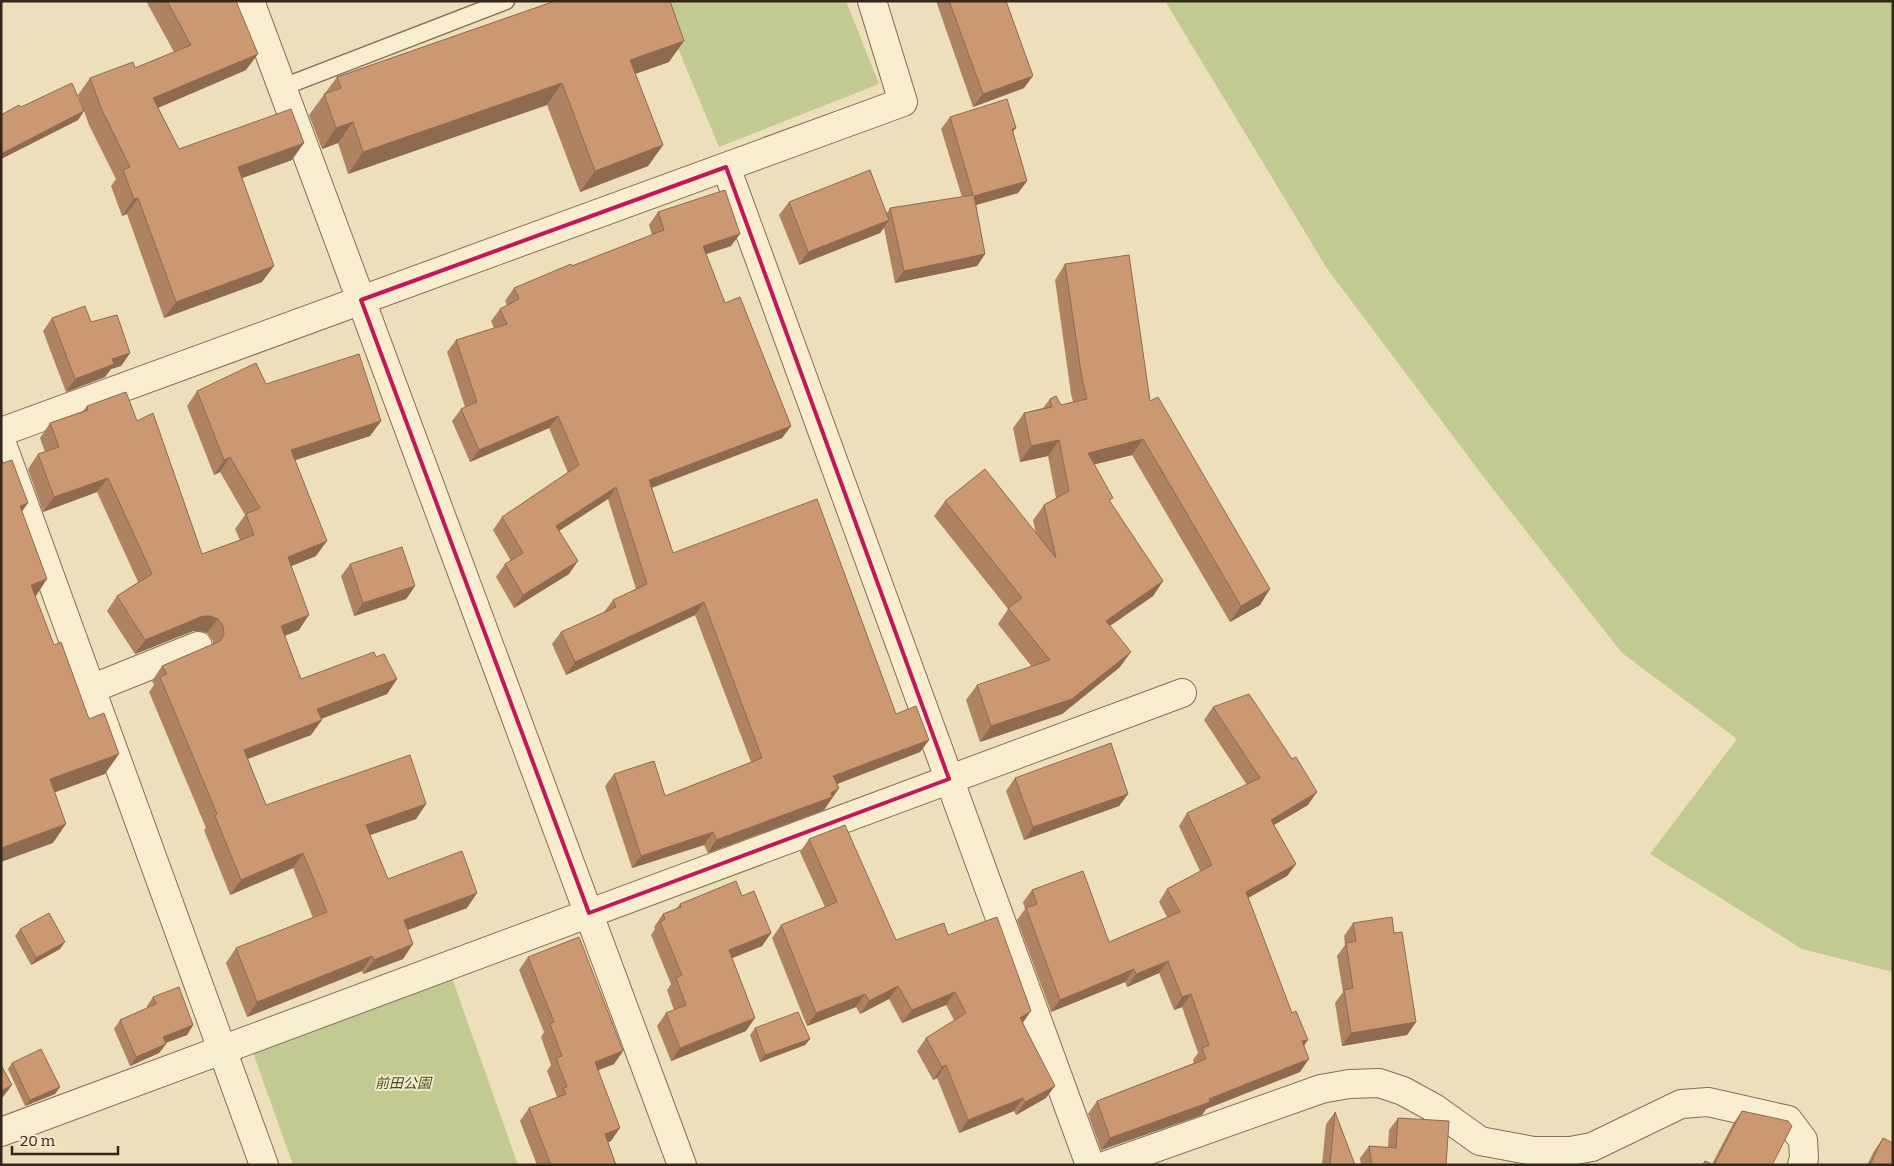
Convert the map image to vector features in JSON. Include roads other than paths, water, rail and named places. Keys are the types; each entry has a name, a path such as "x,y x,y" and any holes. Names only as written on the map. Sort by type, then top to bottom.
{"street":[{"path":"250,1 682,1165"},
{"path":"1,432 903,102 872,1"},
{"path":"726,167 1090,1165"},
{"path":"1,441 264,1165"},
{"path":"91,689 198,646"},
{"path":"1,1132 1182,693"},
{"path":"1107,1165 1321,1089 1349,1084 1379,1083 1403,1091 1434,1108 1480,1141 1534,1151 1570,1151 1592,1147 1681,1104 1708,1102 1788,1120 1803,1140 1804,1158 1802,1165"}],"lane":[{"path":"283,88 506,1"}],"park label":[{"name":"前田公園","path":"403,1083"}]}
